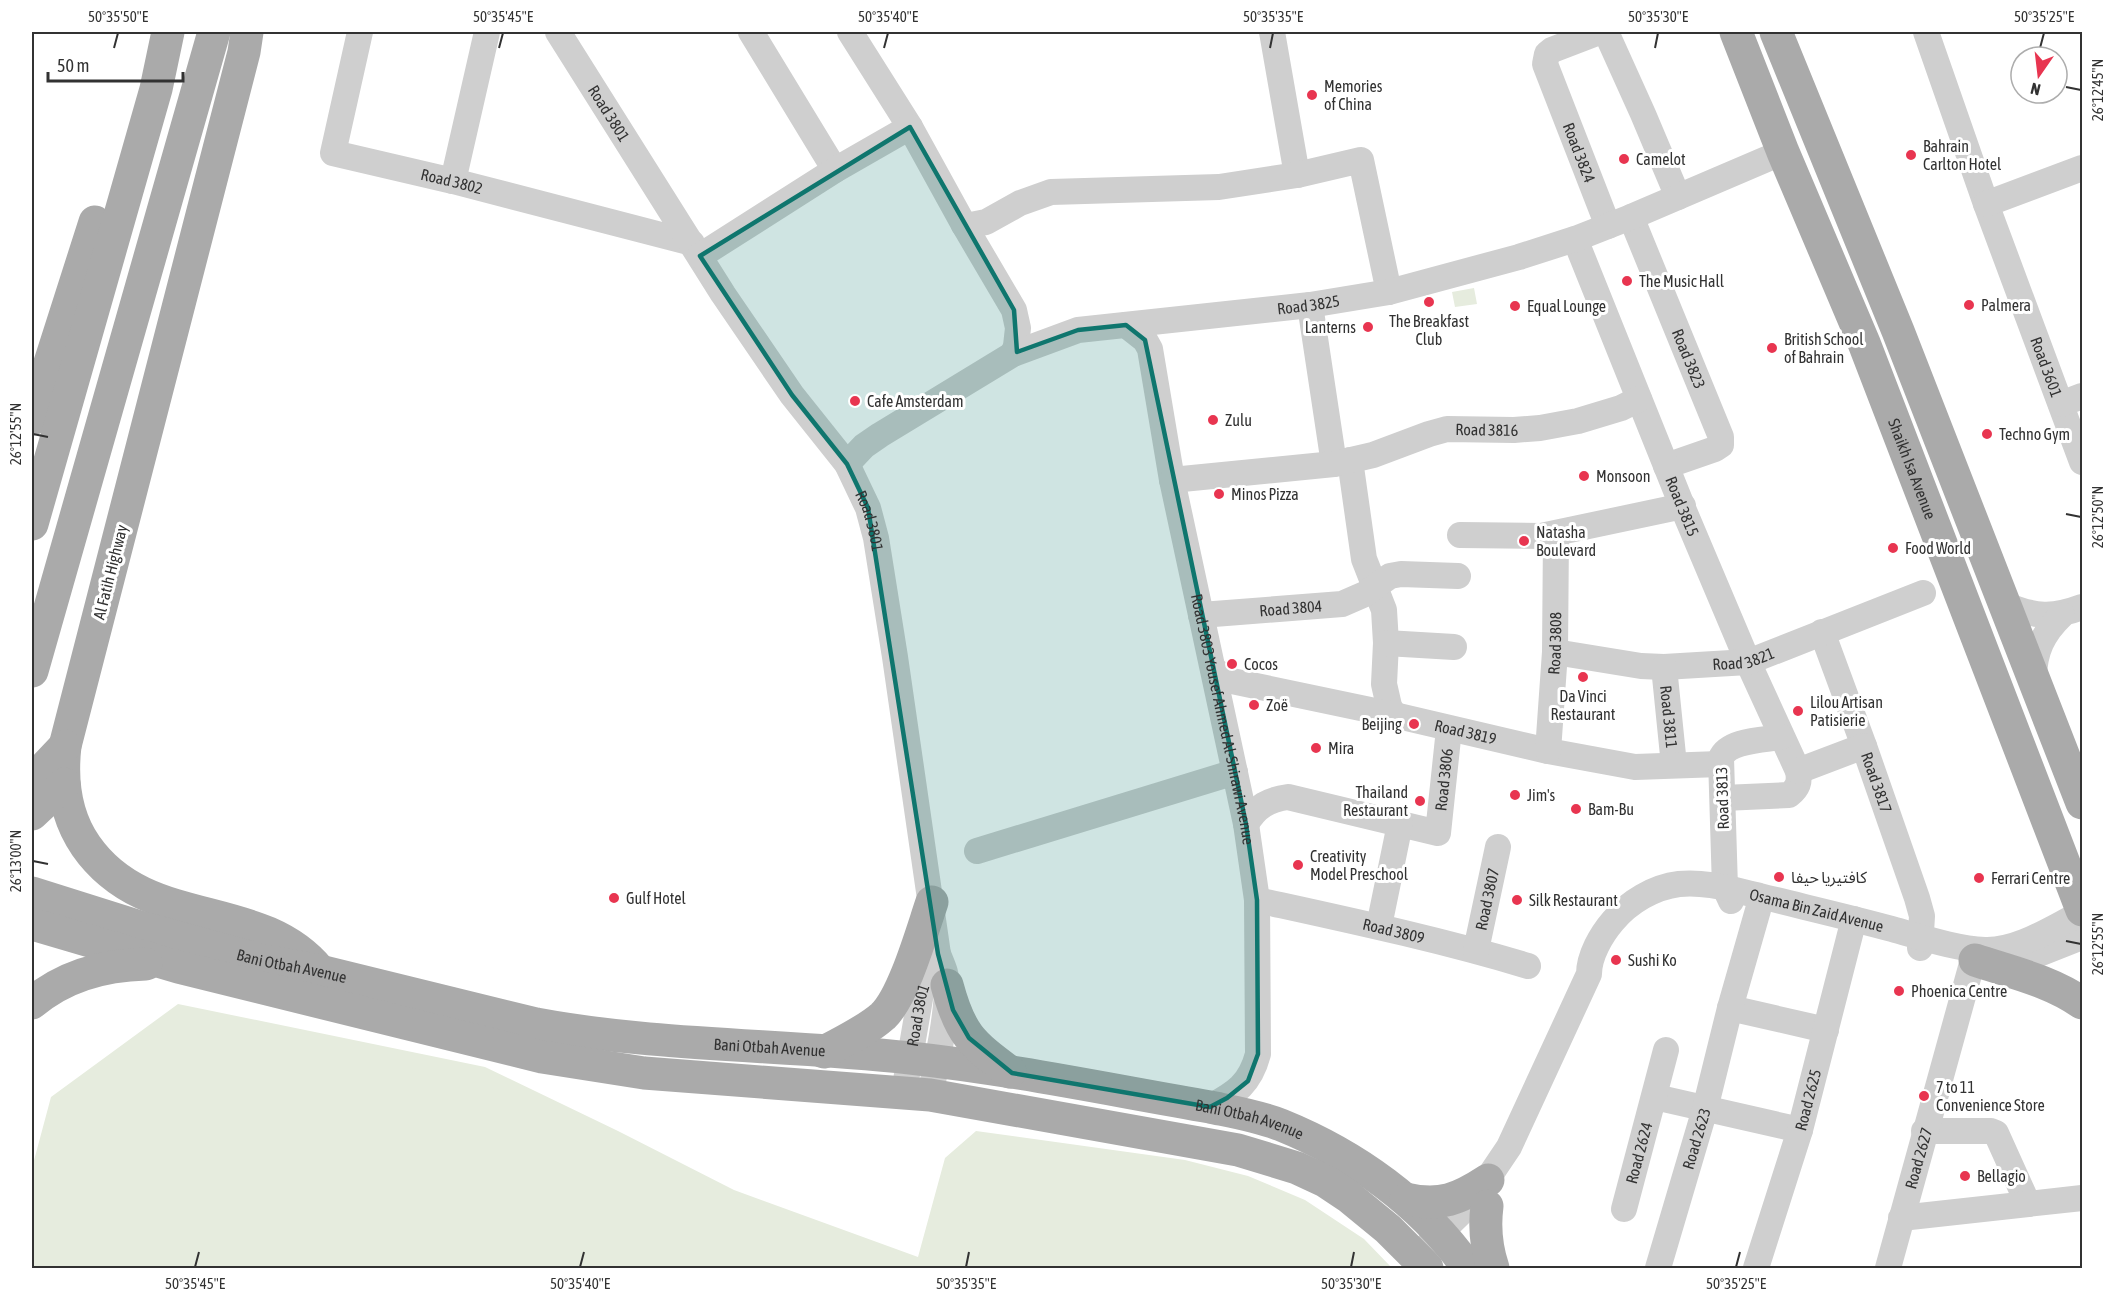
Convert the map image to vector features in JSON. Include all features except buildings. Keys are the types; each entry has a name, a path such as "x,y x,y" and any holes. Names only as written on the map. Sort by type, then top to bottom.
{"main road":[{"path":"32,418 156,32"},
{"path":"32,524 156,88 168,32"},
{"path":"32,671 214,32"},
{"name":"Al Fatih Highway","path":"247,32 65,746 64,784 70,813 81,839 99,862 120,882 155,899 269,933 307,956 320,971"},
{"name":"Shaikh Isa Avenue","path":"1736,32 1783,152 1864,344 2082,911"},
{"path":"1776,32 1898,331 2080,795"},
{"path":"32,781 65,746"},
{"path":"32,814 64,784"},
{"name":"Bani Otbah Avenue","path":"32,893 143,928 260,960 320,971 536,1024 637,1039 924,1060 1210,1107 1255,1117 1281,1125 1331,1149 1367,1170 1406,1199 1453,1249"},
{"path":"824,1052 864,1030 885,1014 899,993 932,902"},
{"name":"Bani Otbah Avenue","path":"32,924 178,967 492,1046 573,1063 695,1078 917,1094 1238,1150 1297,1168 1324,1181 1349,1197 1388,1229 1422,1264"},
{"path":"1974,960 2039,981 2073,996 2082,1003"},
{"path":"32,1003 53,987 100,969 133,964 178,967"},
{"path":"947,985 954,1010 969,1038 1012,1073"},
{"path":"1406,1199 1420,1202 1447,1201 1487,1193 1484,1232 1493,1269"}],"street":[{"name":"Road 3802","path":"360,32 333,153 453,181 696,250"},
{"path":"453,181 487,32"},
{"name":"Road 3801","path":"558,32 696,250 792,395 847,464 868,508 876,538 939,954 927,975 921,993 924,1060 917,1094"},
{"path":"751,32 835,170"},
{"path":"850,32 910,127 1014,310 1018,328 1013,354"},
{"path":"1272,32 1297,176"},
{"name":"Road 3824","path":"1599,32 1552,50 1547,54 1545,64 1550,79 1619,222"},
{"path":"1606,32 1678,197"},
{"name":"Road 3601","path":"1926,32 1986,204 2072,400 2082,462"},
{"path":"696,250 910,127"},
{"name":"Road 3825","path":"847,464 864,446 880,435 1013,354 1078,330 1310,305 1389,292 1519,257 1575,238 1619,222 1783,152"},
{"path":"964,225 986,222 1020,203 1051,192 1219,187 1297,176 1361,160 1389,292"},
{"path":"1986,204 2082,168"},
{"name":"Road 3823","path":"1619,222 1721,437 1721,445 1715,449 1666,466"},
{"name":"Road 3815","path":"1575,238 1666,466 1748,662 1798,771"},
{"path":"1310,305 1364,559 1384,610 1386,695 1394,715"},
{"name":"Road 3803 Yousef Ahmed Al-Shirawi Avenue","path":"1126,325 1145,340 1150,349 1172,480 1246,824 1257,900 1258,1054 1248,1081 1227,1098 1210,1107"},
{"name":"Road 3816","path":"1172,480 1342,462 1393,449 1447,429 1540,428 1578,421 1621,408 1640,399"},
{"path":"1460,535 1556,534 1683,506"},
{"name":"Road 3808","path":"1548,752 1555,652 1556,534"},
{"name":"Road 3804","path":"1201,615 1342,604 1354,600 1390,576 1401,574 1458,576"},
{"name":"Road 3821","path":"1555,652 1641,666 1664,667 1748,662 1923,593"},
{"path":"2006,605 2033,614 2072,611"},
{"path":"2034,678 2034,664 2040,643 2051,625 2072,611"},
{"name":"Road 3817","path":"1822,632 1917,898 1922,916 1921,943"},
{"path":"1386,643 1454,647"},
{"name":"Road 3811","path":"1664,667 1674,765"},
{"name":"Road 3819","path":"1214,670 1232,681 1394,715 1548,752 1635,767 1720,764"},
{"name":"Road 3806","path":"1400,824 1438,833 1449,729"},
{"name":"Road 3813","path":"1729,896 1720,764 1722,754 1729,747 1781,737"},
{"path":"1723,798 1789,795 1798,785 1798,771 1864,746"},
{"path":"978,850 1235,772"},
{"path":"1246,824 1253,812 1263,804 1288,797 1400,824 1379,926"},
{"name":"Road 3807","path":"1476,950 1498,847"},
{"name":"Osama Bin Zaid Avenue","path":"1729,896 1758,910 1853,925"},
{"name":"Osama Bin Zaid Avenue","path":"1422,1264 1436,1254 1453,1249 1472,1202 1487,1193 1589,974 1599,969 1623,930 1653,908 1684,898 1729,896 1853,925 1974,960 2020,959 2058,948 2082,937"},
{"name":"Road 3809","path":"1257,900 1379,926 1476,950 1527,966"},
{"name":"Road 2623","path":"1658,1269 1705,1109 1730,1008 1758,910"},
{"name":"Osama Bin Zaid Avenue","path":"1921,943 1971,949 1999,949 2021,942 2082,911"},
{"name":"Road 2625","path":"1756,1269 1800,1130 1853,925"},
{"path":"924,1060 947,985 939,954"},
{"name":"Road 2627","path":"1888,1269 1924,1131 1974,960"},
{"path":"1730,1008 1826,1030"},
{"name":"Road 2624","path":"1624,1209 1666,1050"},
{"path":"1654,1097 1800,1130"},
{"path":"1924,1131 1990,1131 1996,1133 2028,1204"},
{"path":"1901,1218 2082,1198"}],"highlighted area":[{"path":"910,127 1014,310 1017,352 1078,330 1126,325 1145,340 1246,824 1257,900 1258,1054 1248,1081 1227,1098 1210,1107 1012,1073 969,1038 953,1010 938,954 868,508 847,464 792,395 700,256"}],"shaded area":[{"path":"1474,288 1477,304 1455,307 1452,292"},
{"path":"178,1004 485,1067 734,1190 918,1257 945,1158 976,1131 1185,1160 1248,1176 1305,1200 1364,1239 1392,1268 32,1268 32,1168 51,1097"}],"place":[{"name":"Memories of China","path":"1312,95"},
{"name":"Bahrain Carlton Hotel","path":"1911,155"},
{"name":"Camelot","path":"1624,159"},
{"name":"The Music Hall","path":"1627,281"},
{"name":"The Breakfast Club","path":"1429,302"},
{"name":"Palmera","path":"1969,305"},
{"name":"Equal Lounge","path":"1515,306"},
{"name":"Lanterns","path":"1368,327"},
{"name":"British School of Bahrain","path":"1772,348"},
{"name":"Cafe Amsterdam","path":"855,401"},
{"name":"Zulu","path":"1213,420"},
{"name":"Techno Gym","path":"1987,434"},
{"name":"Monsoon","path":"1584,476"},
{"name":"Minos Pizza","path":"1219,494"},
{"name":"Natasha Boulevard","path":"1524,541"},
{"name":"Food World","path":"1893,548"},
{"name":"Cocos","path":"1232,664"},
{"name":"Da Vinci Restaurant","path":"1583,677"},
{"name":"Zoë","path":"1254,705"},
{"name":"Lilou Artisan Patisierie","path":"1798,711"},
{"name":"Beijing","path":"1414,724"},
{"name":"Mira","path":"1316,748"},
{"name":"Jim's","path":"1515,795"},
{"name":"Thailand Restaurant","path":"1420,801"},
{"name":"Bam-Bu","path":"1576,809"},
{"name":"Creativity Model Preschool","path":"1298,865"},
{"name":"كافتيريا حيفا","path":"1779,877"},
{"name":"Ferrari Centre","path":"1979,878"},
{"name":"Gulf Hotel","path":"614,898"},
{"name":"Silk Restaurant","path":"1517,900"},
{"name":"Sushi Ko","path":"1616,960"},
{"name":"Phoenica Centre","path":"1899,991"},
{"name":"7 to 11 Convenience Store","path":"1924,1096"},
{"name":"Bellagio","path":"1965,1176"}]}
